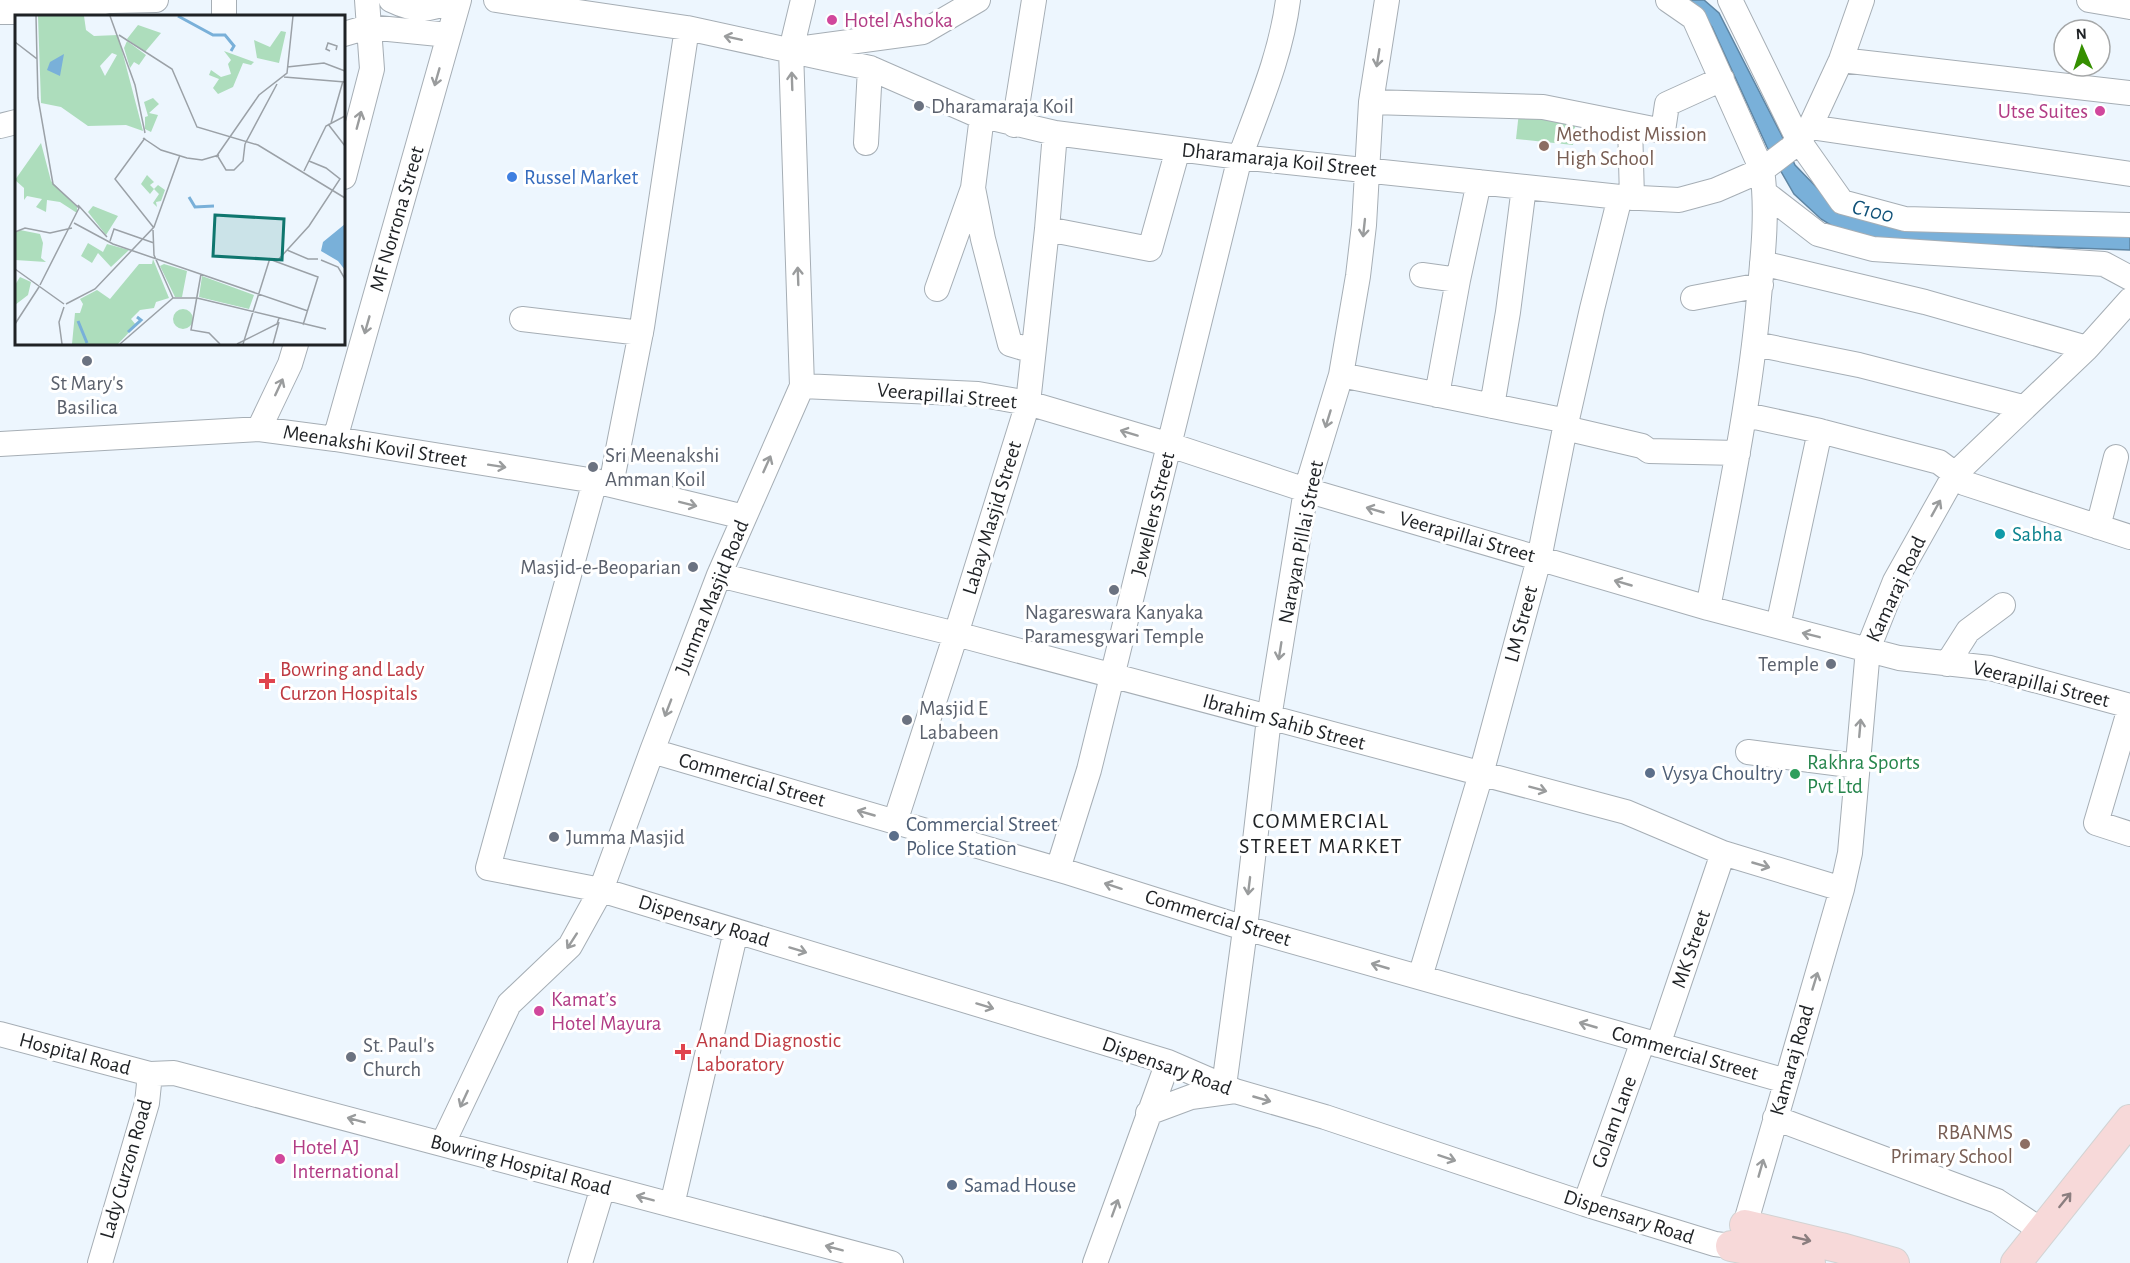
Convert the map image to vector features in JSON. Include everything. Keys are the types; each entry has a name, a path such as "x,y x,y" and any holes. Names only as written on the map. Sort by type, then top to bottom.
{"main road":[{"path":"2016,1263 2130,1120"},
{"path":"1738,1249 1841,1248 1894,1263"},
{"path":"1738,1249 1810,1263"}],"street":[{"path":"0,12 63,10 112,1 156,0"},
{"path":"345,173 372,69 367,0"},
{"path":"391,0 411,9 435,9 451,0"},
{"name":"MF Norrona Street","path":"335,439 459,0"},
{"name":"Dharamaraja Koil Street","path":"496,0 687,28 870,68 982,116 1055,134 1240,157 1626,197 1679,200 1716,190 1783,157"},
{"name":"Jumma Masjid Road","path":"443,1143 509,1004 570,946 601,890 719,575 802,386 791,50 803,0"},
{"path":"791,50 923,32 978,0"},
{"path":"1014,125 1034,0"},
{"name":"Jewellers Street","path":"1058,869 1089,770 1240,157 1274,67 1285,25 1288,0"},
{"name":"Narayan Pillai Street","path":"1229,1089 1244,927 1269,718 1306,490 1341,375 1358,276 1364,225 1371,102 1387,0"},
{"path":"1668,0 1694,18 1722,78 1783,157 1842,202 1905,219 2130,225"},
{"path":"1730,0 1783,157 1818,234 1873,249 2104,264 2130,278"},
{"path":"1708,608 1746,415 1761,274 1783,157 1841,60 1862,0"},
{"path":"2089,0 2130,7"},
{"path":"345,34 368,27 448,35"},
{"path":"603,483 641,333 687,28"},
{"path":"1841,60 2130,93"},
{"path":"866,143 870,68"},
{"path":"1371,102 1543,107 1663,131 1667,104 1722,78"},
{"path":"937,289 973,188 982,116"},
{"path":"0,126 15,122"},
{"name":"LM Street","path":"1420,977 1481,774 1539,559 1592,309 1626,197 1630,125"},
{"name":"Labay Masjid Street","path":"895,822 1028,403 1055,134"},
{"path":"1047,229 1150,249 1178,148"},
{"path":"1783,157 2130,174"},
{"path":"1437,395 1479,182"},
{"path":"1492,406 1508,312 1524,187"},
{"path":"973,188 983,239 1010,344 1033,351"},
{"path":"1693,298 1761,274 1925,302 2087,348"},
{"path":"1422,275 1458,280"},
{"name":"Kamaraj Road","path":"1738,1249 1842,889 1850,852 1868,649 1895,581 1955,474 2087,348 2130,300"},
{"path":"522,319 641,333"},
{"path":"1755,344 1859,365 2023,408"},
{"path":"259,429 290,364 296,345"},
{"path":"1341,375 1492,406 1566,424 1642,446 1648,451 1738,453"},
{"name":"Veerapillai Street","path":"802,386 978,394 1028,403 1170,445 1306,490 1708,608 1899,658 1990,668 2130,707"},
{"path":"1746,415 1820,431 1939,462 1964,483 2130,537"},
{"name":"Meenakshi Kovil Street","path":"0,444 259,429 335,439 603,483 744,518"},
{"path":"1778,626 1820,431"},
{"path":"2098,527 2116,457"},
{"name":"Dispensary Road","path":"603,483 488,868 601,890 1168,1062 1229,1089 1324,1117 1585,1204 1738,1249"},
{"name":"Ibrahim Sahib Street","path":"719,575 956,634 1626,812 1723,853 1842,889"},
{"path":"1947,664 1968,631 2003,605"},
{"path":"2130,707 2124,754 2096,823 2130,834"},
{"name":"Commercial Street","path":"652,751 1058,869 1244,927 1786,1081"},
{"path":"1749,752 1857,766"},
{"name":"MK Street","path":"1651,1043 1723,853"},
{"path":"672,1205 736,931"},
{"name":"Hospital Road","path":"0,1034 150,1074"},
{"name":"Golam Lane","path":"1585,1204 1651,1043"},
{"path":"1095,1263 1168,1062"},
{"name":"Bowring Hospital Road","path":"150,1074 174,1073 891,1263"},
{"name":"Lady Curzon Road","path":"100,1263 147,1103 150,1074"},
{"path":"1148,1113 1191,1097 1229,1089"},
{"path":"1775,1118 1997,1201 2041,1230"},
{"path":"580,1263 603,1187"}],"green space":[{"path":"1519,112 1576,118 1573,145 1516,139"}],"water":[{"path":"1686,0 1704,0 1719,13 1795,165 1823,194 1851,214 2130,233 2130,250 1886,241 1845,234 1821,219 1794,194 1767,147 1712,27 1698,9"}],"place":[{"name":"Hotel Ashoka","path":"832,20"},
{"name":"Dharamaraja Koil","path":"919,106"},
{"name":"Utse Suites","path":"2100,111"},
{"name":"Methodist Mission High School","path":"1544,146"},
{"name":"Russel Market","path":"512,177"},
{"name":"St Mary's Basilica","path":"87,361"},
{"name":"Sri Meenakshi Amman Koil","path":"593,467"},
{"name":"Sabha","path":"2000,534"},
{"name":"Masjid-e-Beoparian","path":"693,567"},
{"name":"Nagareswara Kanyaka Paramesgwari Temple","path":"1114,590"},
{"name":"Temple","path":"1831,664"},
{"name":"Bowring and Lady Curzon Hospitals","path":"267,681"},
{"name":"Masjid E Lababeen","path":"907,720"},
{"name":"Vysya Choultry","path":"1650,773"},
{"name":"Rakhra Sports Pvt Ltd","path":"1795,774"},
{"name":"Commercial Street Police Station","path":"894,836"},
{"name":"Jumma Masjid","path":"554,837"},
{"name":"Kamat’s Hotel Mayura","path":"539,1011"},
{"name":"Anand Diagnostic Laboratory","path":"683,1052"},
{"name":"St. Paul's Church","path":"351,1057"},
{"name":"RBANMS Primary School","path":"2025,1144"},
{"name":"Hotel AJ International","path":"280,1159"},
{"name":"Samad House","path":"952,1185"}],"district":[{"name":"COMMERCIAL STREET MARKET","path":"1321,834"}],"water label":[{"name":"C100","path":"1873,211"}]}
